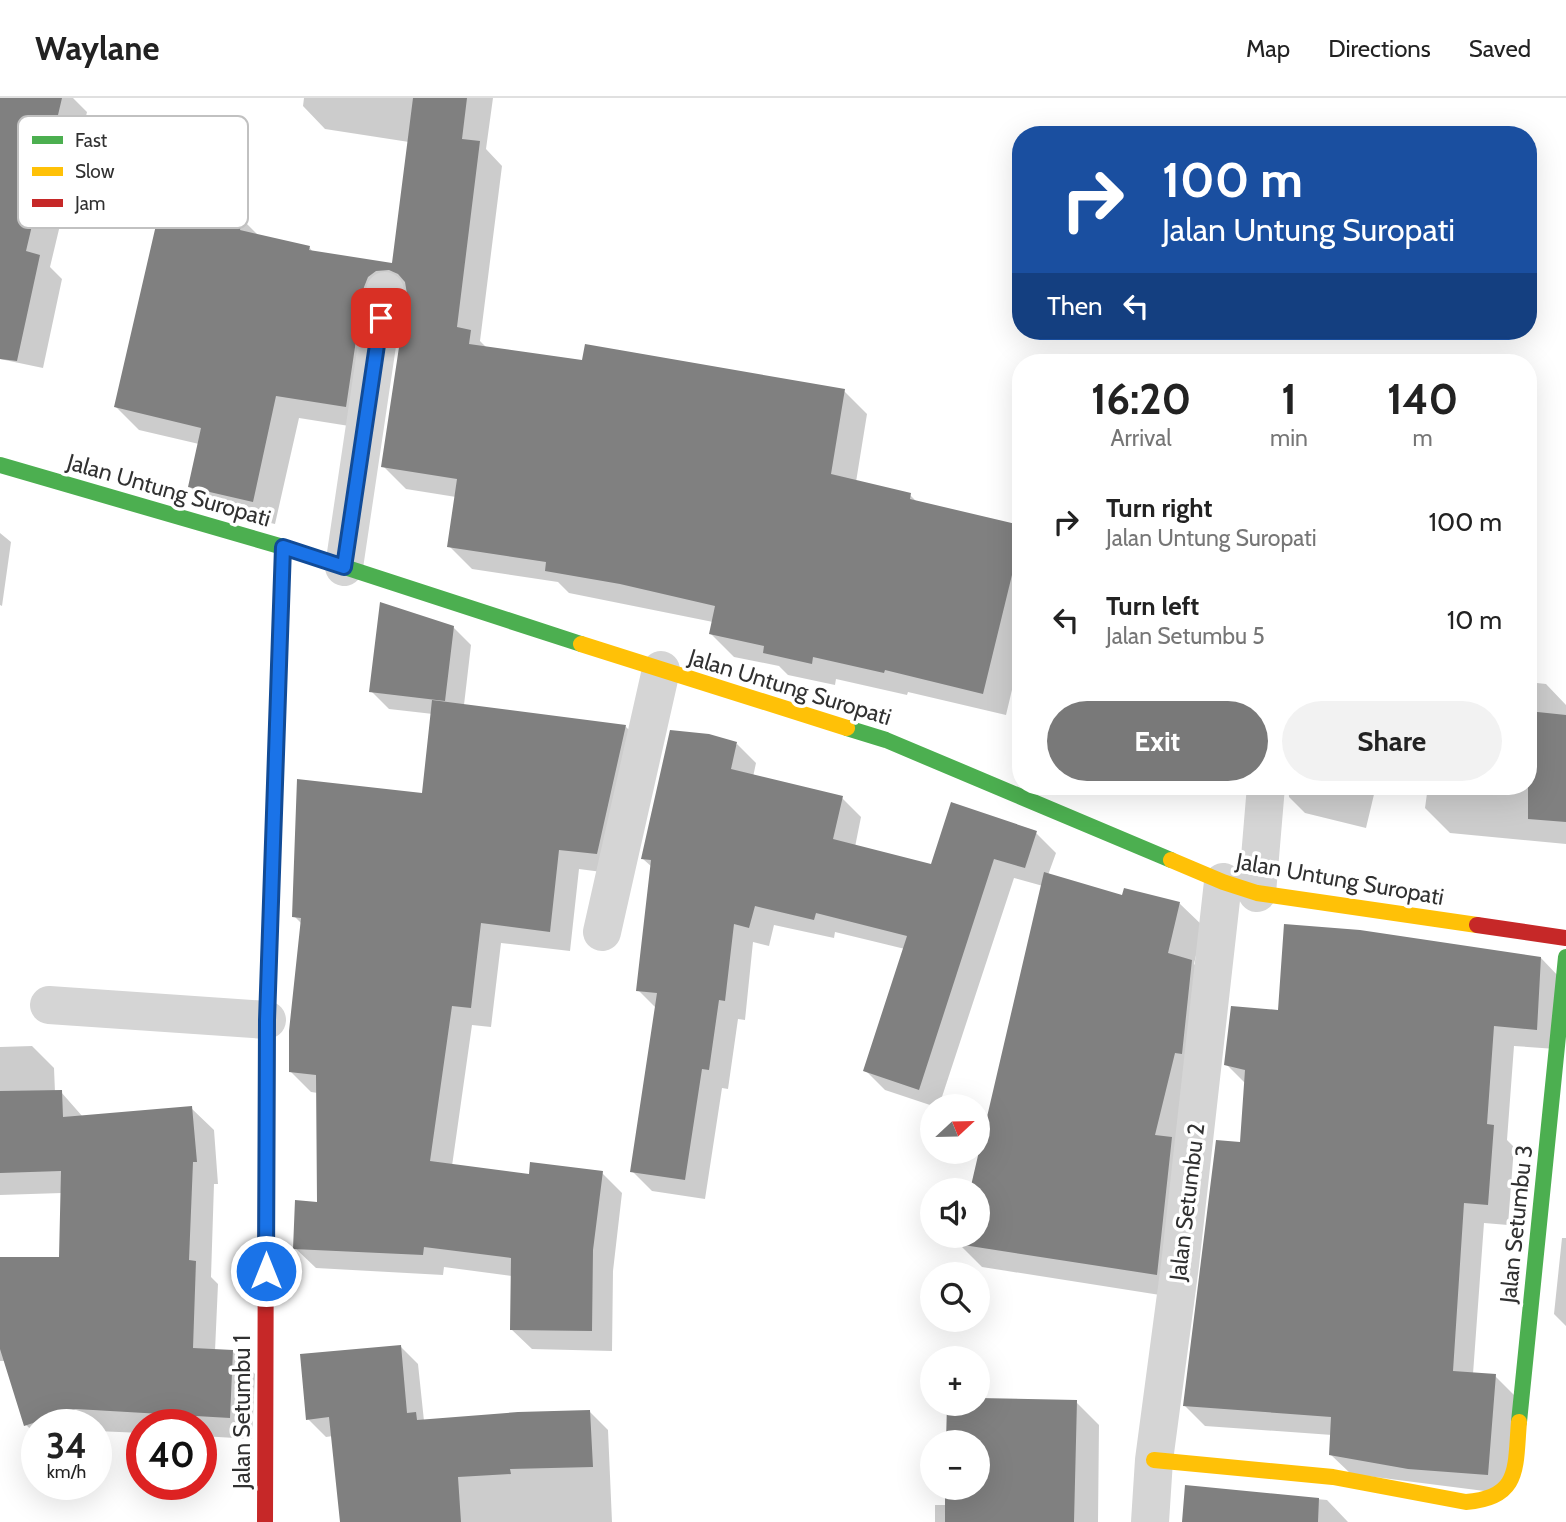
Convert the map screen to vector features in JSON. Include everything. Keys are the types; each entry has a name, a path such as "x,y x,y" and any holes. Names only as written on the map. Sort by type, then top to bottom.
{"street":[{"path":"344,567 385,291"},
{"name":"Jalan Untung Suropati","path":"0,464 283,547 886,740 1012,793"},
{"name":"Jalan Setumbu 1","path":"265,1522 267,1020 283,547"},
{"path":"602,932 661,670"},
{"name":"Jalan Untung Suropati","path":"1018,795 1240,888 1566,938"},
{"name":"Jalan Setumbu 2","path":"1150,1522 1154,1460 1180,1265 1240,888 1264,795"},
{"name":"Jalan Setumbu 3","path":"1154,1460 1333,1477 1466,1502 1486,1501 1503,1493 1515,1466 1566,957"},
{"path":"49,1005 267,1020"}],"building":[{"path":"0,98 62,98 58,116 18,116 18,228 31,228 26,251 40,255 17,361 0,359"},
{"path":"413,98 467,98 462,139 480,141 457,327 471,330 469,344 582,360 585,344 845,389 831,474 911,493 910,499 1012,523 1012,575 983,694 885,670 884,673 813,657 812,664 763,653 764,646 709,634 715,606 620,584 545,571 546,562 447,547 457,479 381,467 407,294 405,282 398,274 389,270 376,271 368,277 364,287 346,407 276,396 253,502 188,487 201,428 114,407 155,228 240,228 310,246 309,250 392,263"},
{"path":"380,602 454,626 445,701 369,692"},
{"path":"432,700 626,725 597,854 559,850 550,932 481,923 471,1008 452,1006 430,1161 529,1174 530,1162 603,1171 593,1250 592,1331 510,1330 511,1258 424,1247 423,1255 293,1249 295,1200 317,1202 316,1075 289,1072 289,1031 301,918 292,917 297,779 422,793"},
{"path":"1537,712 1566,715 1566,822 1528,819 1528,795 1537,795"},
{"path":"670,730 709,734 737,742 731,769 843,796 833,839 931,864 951,802 1037,831 1025,868 994,859 919,1090 863,1071 907,936 816,913 814,920 755,906 749,928 734,924 725,1001 719,1000 709,1070 702,1069 685,1180 630,1172 657,993 636,991 651,860 641,859"},
{"path":"1044,872 1122,895 1124,888 1180,902 1168,953 1192,960 1182,1054 1175,1053 1155,1135 1172,1137 1157,1275 983,1248 990,1248 990,1178 973,1178 976,1164 990,1164 990,1104"},
{"path":"1284,924 1360,930 1541,957 1537,1030 1494,1026 1487,1124 1494,1125 1488,1205 1464,1203 1453,1371 1496,1374 1488,1475 1408,1469 1329,1455 1331,1417 1183,1406 1216,1140 1240,1142 1245,1070 1224,1065 1231,1006 1278,1010"},
{"path":"62,1090 63,1117 192,1106 197,1162 193,1162 189,1260 196,1261 193,1348 233,1350 230,1418 217,1417 217,1409 126,1409 126,1412 112,1409 21,1409 21,1416 0,1349 0,1257 59,1257 61,1171 0,1173 0,1091"},
{"path":"401,1345 407,1413 416,1412 417,1420 518,1412 590,1410 593,1467 510,1469 511,1474 458,1477 461,1522 340,1522 329,1417 306,1420 300,1354"},
{"path":"990,1398 1077,1400 1074,1522 945,1522 945,1500 990,1500 990,1430 946,1430 947,1416 990,1416"},
{"path":"1185,1485 1319,1498 1318,1522 1182,1522"}],"traffic: fast":[{"path":"0,465 283,547 581,644"},
{"path":"266,1179 267,1020 283,547"},
{"path":"847,728 886,740 1012,793"},
{"path":"1017,795 1171,860"},
{"path":"1519,1422 1566,957"}],"traffic: slow":[{"path":"581,644 847,728"},
{"path":"1171,860 1257,893 1477,925"},
{"path":"1154,1460 1333,1477 1466,1502 1484,1499 1506,1487 1515,1466 1519,1422"}],"traffic: jam":[{"path":"1477,925 1566,938"},
{"path":"265,1522 266,1179"}],"route":[{"path":"266,1271 267,1020 283,547 344,567 381,318"}]}
